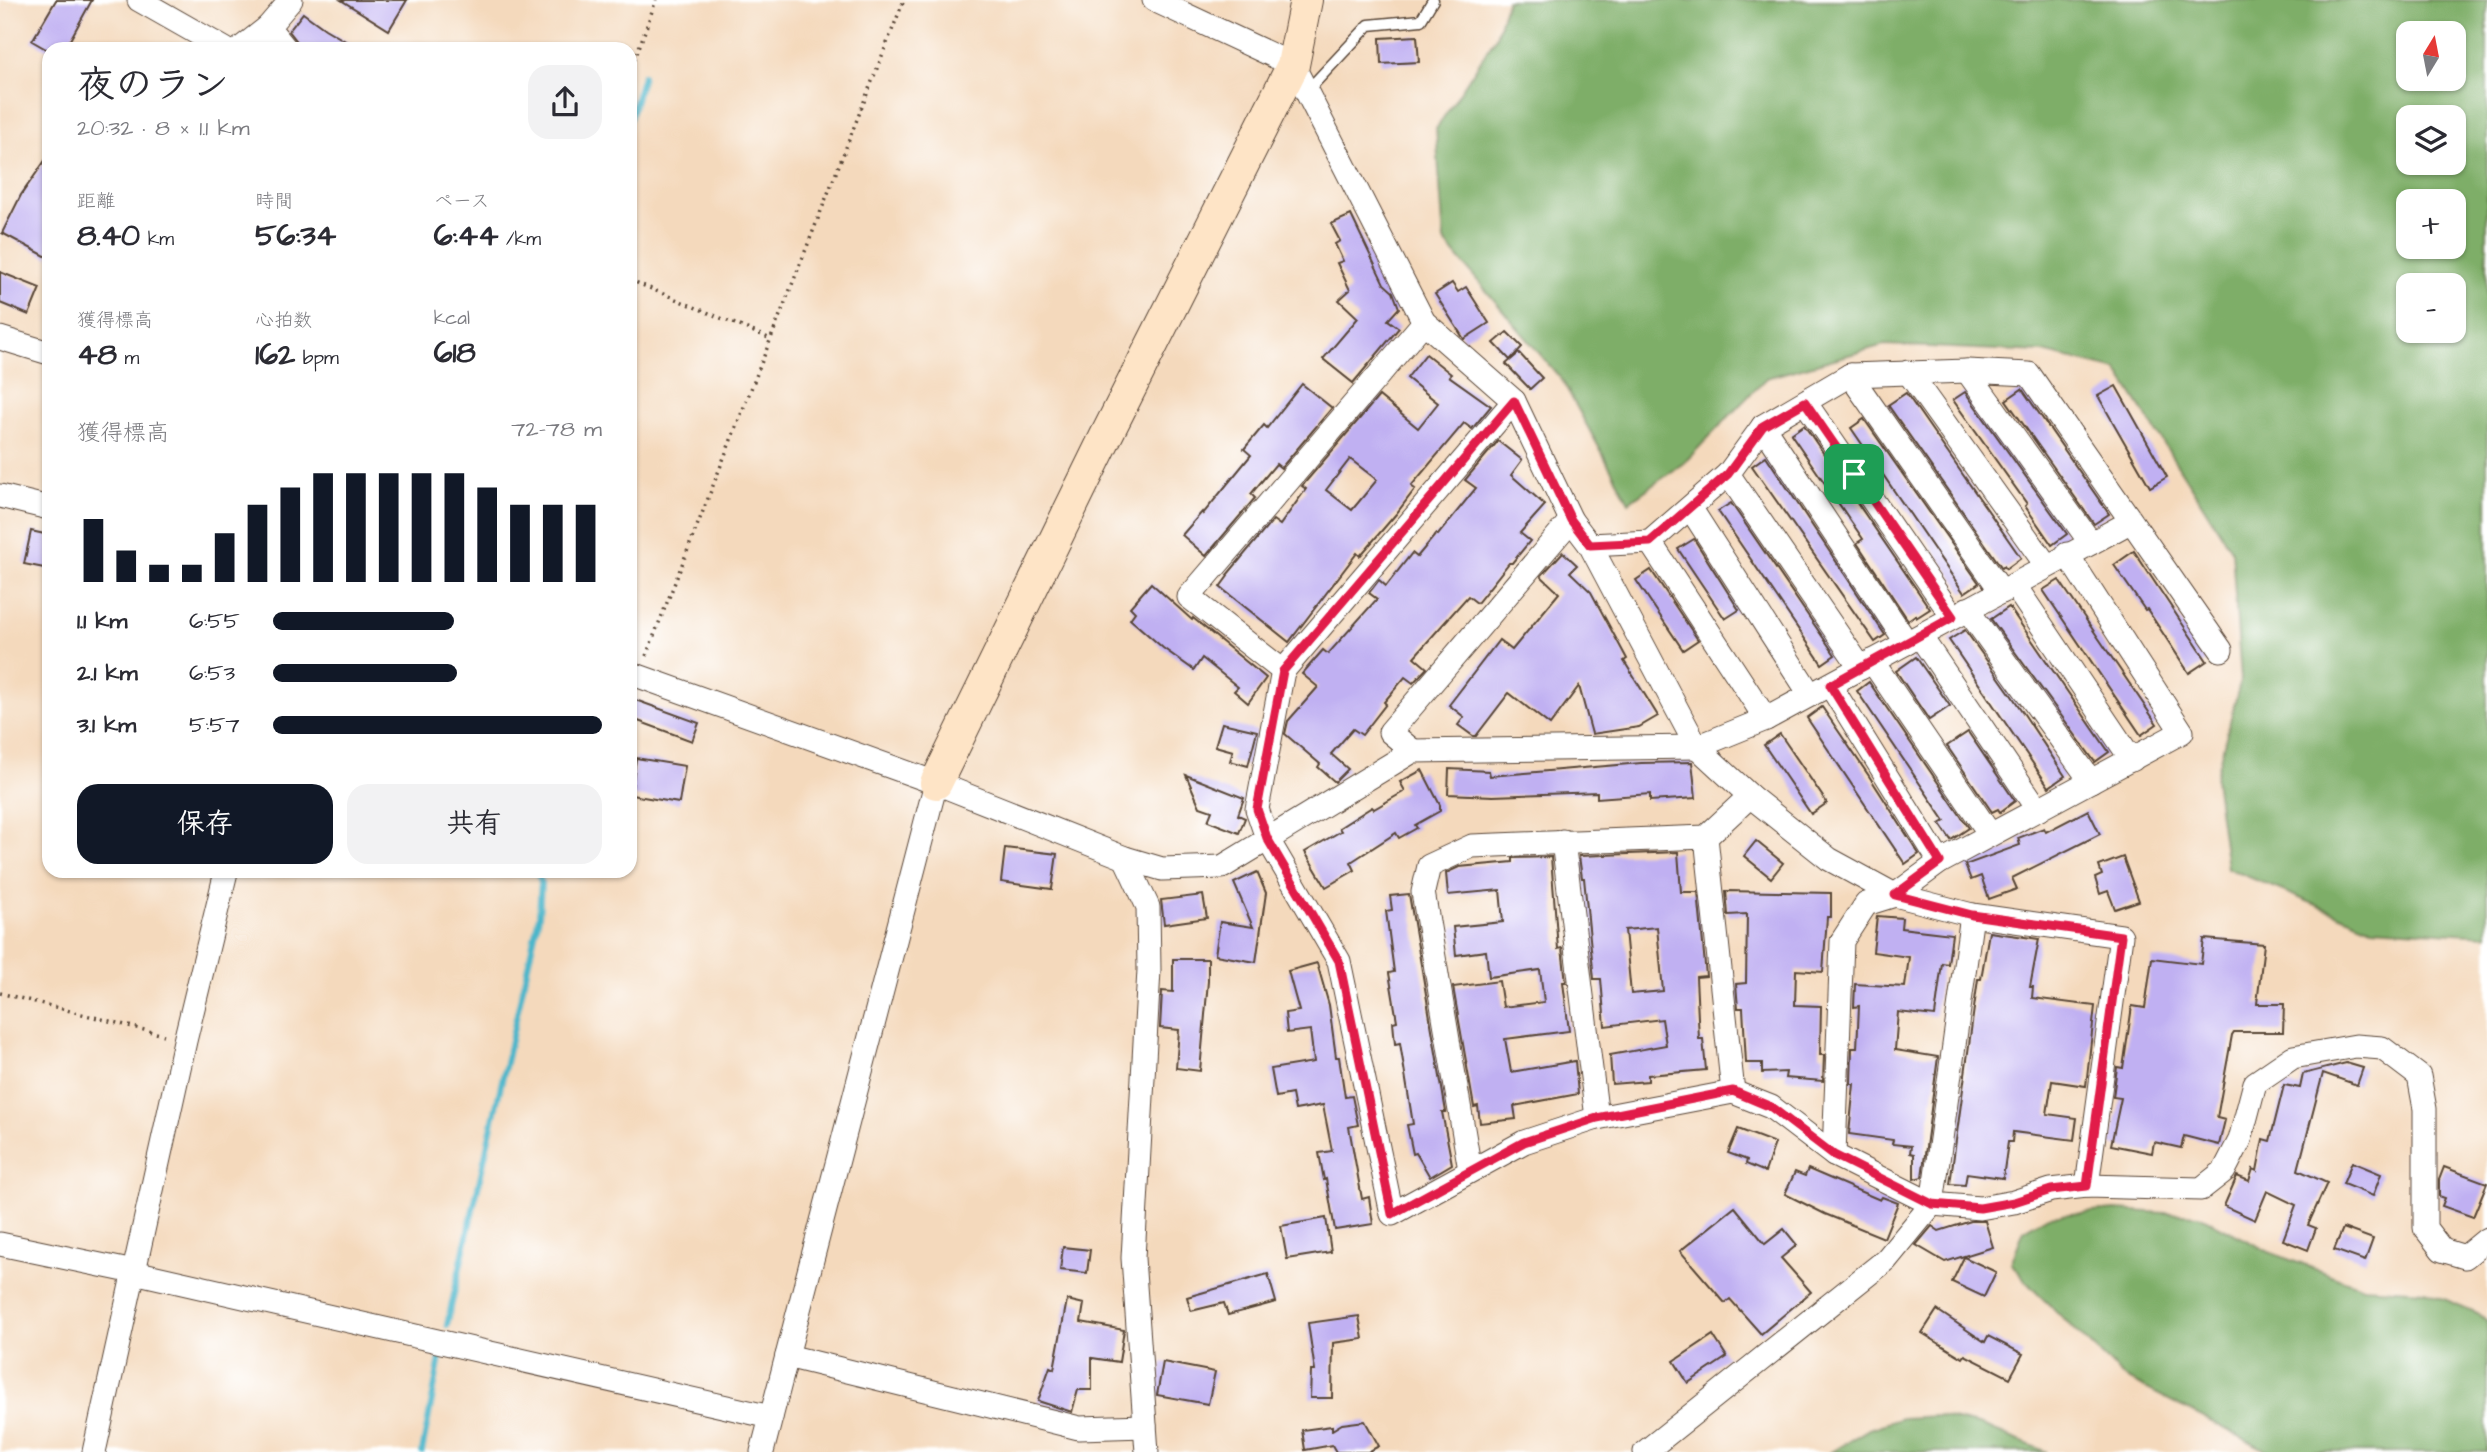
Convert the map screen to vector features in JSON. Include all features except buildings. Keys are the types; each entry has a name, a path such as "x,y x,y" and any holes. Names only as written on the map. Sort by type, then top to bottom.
{"street":[{"path":"139,0 213,42"},
{"path":"249,42 268,27 291,0"},
{"path":"1154,0 1300,78 1424,322 1514,401 1571,520 1590,545 1697,747 1750,796 1829,859 1895,895 1972,915 2121,936 2087,1186"},
{"path":"762,1452 936,783 1105,438 1300,78 1307,0"},
{"path":"268,27 280,42"},
{"path":"1283,671 1189,597 1424,322"},
{"path":"0,338 42,351"},
{"path":"1967,371 2091,542"},
{"path":"1590,545 1650,542 1728,474 1763,426 1850,375 1967,371 2029,374 2221,650"},
{"path":"1908,372 2047,566"},
{"path":"1850,375 2132,760"},
{"path":"1514,401 1283,671 1257,809 1267,838 1339,961 1392,1214 1524,1142 1597,1118 1733,1091 1771,1107 1834,1155 1932,1204 1980,1208 2014,1202 2051,1190 2087,1186 2201,1189 2224,1171 2240,1140 2255,1083 2293,1057 2356,1046 2382,1048 2419,1076 2425,1109 2425,1228 2442,1250 2465,1256 2487,1239"},
{"path":"1805,402 1960,613 2091,781"},
{"path":"1763,426 1913,640 2038,810"},
{"path":"1728,474 1990,834"},
{"path":"0,496 42,504"},
{"path":"1691,509 1940,862"},
{"path":"1413,751 1390,732 1571,520"},
{"path":"637,675 936,783 1125,858 1163,869 1222,867 1413,751 1697,747 1766,719 2130,522"},
{"path":"1650,542 1766,719"},
{"path":"1834,1155 1842,941 1866,904 1895,895 1940,862 2182,732 2067,554"},
{"path":"1470,1170 1423,892 1429,866 1472,846 1706,837 1750,796"},
{"path":"1706,837 1733,1091"},
{"path":"1563,841 1597,1118"},
{"path":"1125,858 1148,907 1149,970 1133,1258 1147,1452"},
{"path":"94,1452 185,1041 225,878"},
{"path":"1645,1452 1886,1260 1932,1204 1972,915"},
{"path":"0,1244 771,1417"},
{"path":"787,1356 1079,1428 1145,1426"}],"lane":[{"path":"1300,78 1369,25 1421,20 1433,0"}],"path":[{"path":"637,53 656,0"},
{"path":"637,667 771,340 904,0"},
{"path":"637,283 771,340"},
{"path":"0,993 185,1041"}],"green space":[{"path":"1507,0 2487,0 2487,935 2372,928 2227,868 2215,779 2241,679 2232,551 2117,370 2043,352 1884,345 1766,378 1685,462 1629,502 1562,380 1444,241 1436,129 1496,37"},
{"path":"2115,1210 2199,1215 2269,1252 2363,1287 2425,1291 2478,1313 2487,1321 2487,1452 2270,1452 2124,1377 2032,1288 2011,1263 2024,1230 2048,1216"},
{"path":"1938,1416 1982,1426 2047,1452 1831,1452 1869,1429 1902,1418"}],"waterway":[{"path":"637,95 643,76"},
{"path":"447,1325 539,916 539,878"},
{"path":"422,1452 442,1348"}],"route":[{"path":"1514,401 1571,520 1590,545 1650,542 1728,474 1763,426 1805,402 1854,474 1953,617 1830,685 1940,862 1895,895 1972,915 2121,936 2087,1186 2051,1190 2014,1202 1980,1208 1932,1204 1834,1155 1771,1107 1733,1091 1597,1118 1524,1142 1392,1214 1339,961 1267,838 1257,809 1283,671 1514,401"}]}
